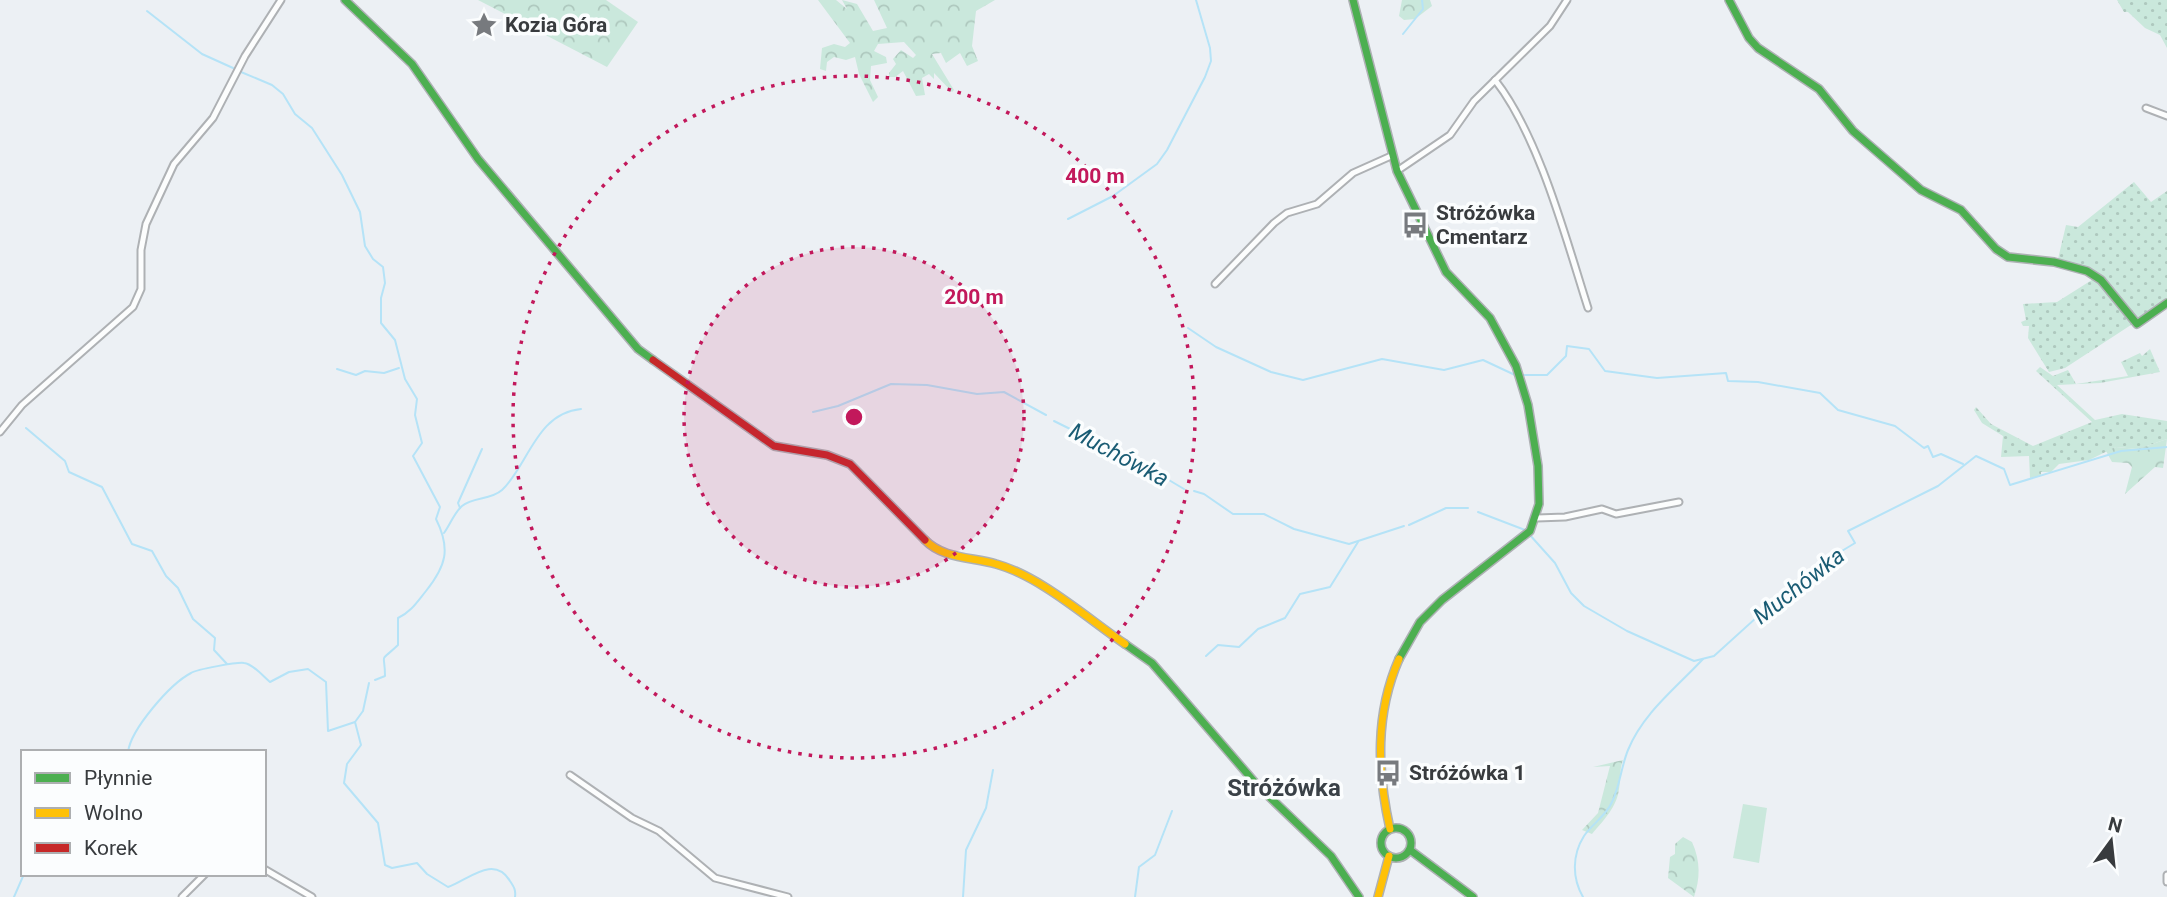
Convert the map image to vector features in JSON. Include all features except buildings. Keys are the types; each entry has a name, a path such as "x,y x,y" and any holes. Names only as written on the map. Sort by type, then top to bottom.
{"street":[{"path":"0,432 22,405 133,307 141,289 141,250 146,224 174,164 213,118 241,62 281,0"},
{"path":"345,0 412,64 478,159 638,349 774,446 827,455 850,464 880,491 931,546 959,557 997,564 1026,576 1153,663 1257,785 1331,856 1359,897"},
{"path":"1353,0 1391,156 1438,257 1455,282 1490,317 1519,375 1538,466 1537,518 1528,533 1426,615 1395,667 1383,702 1379,738 1382,791 1390,828 1381,842 1388,856 1378,897"},
{"path":"1397,171 1450,135 1474,101 1550,26 1567,0"},
{"path":"1729,0 1740,16 1749,38 1758,48 1819,89 1853,131 1882,158 1921,190 1961,210 1996,249 2008,257 2053,262 2087,271 2101,280 2137,324 2167,303"},
{"path":"1495,80 1512,106 1534,152 1588,308"},
{"path":"2146,108 2167,116"},
{"path":"1215,284 1287,213 1317,204 1353,173 1391,156"},
{"path":"1537,518 1565,517 1602,509 1616,514 1679,502"},
{"path":"570,775 632,818 659,831 715,878 788,897"},
{"path":"1388,856 1401,858 1410,850 1411,838 1408,832 1390,828"},
{"path":"1410,850 1473,897"},
{"path":"266,870 312,897"},
{"path":"2167,875 2167,882"},
{"path":"182,897 203,876"}],"green space":[{"path":"478,0 606,0 638,22 607,67"},
{"path":"818,0 836,0 847,9 842,0 857,4 873,31 887,28 874,0 995,0 976,11 972,46 978,61 967,66 960,53 946,63 941,53 932,54 954,90 952,92 934,73 934,79 929,74 922,78 925,95 916,96 903,71 895,77 889,77 889,73 896,64 893,59 901,50 913,58 916,55 904,42 878,44 874,51 886,57 887,63 871,66 870,80 878,97 873,102 859,74 855,57 846,60 834,57 827,62 826,71 820,69 822,48 834,44 845,47 850,43"},
{"path":"1402,0 1430,0 1432,6 1415,19 1404,20 1399,16"},
{"path":"2117,0 2167,0 2167,48 2160,35 2145,28 2128,12 2124,12"},
{"path":"2134,182 2151,202 2167,191 2167,301 2138,320 2100,279 2058,259 2066,225 2078,227"},
{"path":"2095,278 2134,323 2065,368 2049,372 2028,338 2029,326 2023,326 2021,322 2026,320 2023,304 2057,302"},
{"path":"2150,349 2160,372 2100,383 2057,385 2095,420 2122,414 2167,421 2167,439 2138,449 2116,447 2089,460 2059,464 2051,472 2041,472 2041,476 2030,478 2029,456 2001,457 2003,436 1982,423 1974,410 1976,407 1991,424 2033,446 2092,422 2036,371 2040,367 2053,376 2068,370 2076,384 2128,376 2121,362 2140,353 2142,356"},
{"path":"2167,439 2163,468 2155,467 2125,494 2132,467 2128,463 2112,462 2106,451 2116,447 2138,449"},
{"path":"1623,760 1618,796 1612,808 1592,834 1582,830 1598,813 1610,766 1593,767"},
{"path":"1743,804 1767,808 1759,863 1733,858"},
{"path":"1683,837 1692,842 1697,856 1698,877 1694,897 1668,878 1670,857 1675,854 1675,844"}],"waterway":[{"path":"1068,219 1113,196 1157,164 1167,150 1211,61 1210,48 1196,0"},
{"path":"1403,34 1423,9 1422,0"},
{"path":"147,11 202,54 233,68"},
{"path":"241,72 272,85 283,94 295,114 312,128 342,175 360,212 365,246 373,259 383,267 385,283 381,298 381,323 395,340 405,379 417,399 415,415 422,443 413,456 440,507 436,519 444,539 444,557 438,573 426,591 410,610 398,618 398,645 384,658 385,676 375,680"},
{"path":"1188,328 1216,347 1271,372 1303,380 1382,359 1444,370 1483,360 1515,375"},
{"path":"1521,375 1547,375 1566,356 1567,346 1589,349 1605,371 1657,378 1726,373 1728,381 1758,382 1820,393 1838,410 1895,426 1924,448 1928,446 1933,457 1941,454 1963,464"},
{"path":"337,369 356,375 365,371 384,373 399,368"},
{"name":"Muchówka","path":"813,412 838,406 891,384 927,385 977,394 1004,392 1046,415"},
{"path":"444,533 462,506 502,490 534,442 553,420 581,409"},
{"name":"Muchówka","path":"1054,421 1147,467 1184,489"},
{"path":"26,428 65,461 69,472 102,487 132,544 152,551 166,576 178,588 193,619 215,638 214,650 227,664"},
{"name":"Muchówka","path":"1529,534 1555,563 1571,593 1584,606 1627,631 1694,661 1714,656 1788,589 1817,566 1855,543 1848,531 1938,486 1976,456 2004,469 2010,485 2121,451 2167,447"},
{"path":"460,508 458,503 482,449"},
{"name":"Muchówka","path":"1194,491 1204,494 1233,514 1264,514 1294,529 1349,544 1404,526"},
{"name":"Muchówka","path":"1409,525 1446,508 1468,508"},
{"name":"Muchówka","path":"1478,512 1525,530"},
{"path":"1206,656 1218,645 1239,647 1258,629 1285,618 1300,594 1330,587 1358,542"},
{"path":"1583,897 1575,874 1580,843 1609,807 1617,790 1628,750 1642,724 1703,659"},
{"path":"129,750 136,731 153,708 191,673 244,663 270,682 289,672 308,669 326,682 328,731 355,722 361,745 347,764 344,783 378,823 385,865 392,868 417,863 427,874 448,887 480,871 496,870 504,873 510,881 515,897"},
{"path":"355,722 363,711 369,683"},
{"path":"963,897 966,850 986,808 993,770"},
{"path":"1135,897 1139,867 1155,855 1172,811"},
{"path":"14,897 23,876"}],"traffic: fast":[{"path":"345,0 412,64 478,159 638,349 653,360"},
{"path":"1353,0 1397,171 1446,272 1490,318 1516,366 1528,405 1538,466 1539,504 1530,531 1442,600 1420,622 1399,659"},
{"path":"1729,0 1749,38 1758,48 1819,89 1853,131 1921,190 1961,210 1996,249 2008,257 2054,262 2087,271 2101,280 2137,324 2167,303"},
{"path":"1125,644 1152,663 1257,785 1331,856 1359,897"},
{"path":"1396,828 1407,832 1411,843 1407,854 1396,858 1385,854 1381,843 1385,832 1396,828"},
{"path":"1410,850 1473,897"}],"traffic: slow":[{"path":"925,540 940,551 996,564 1029,578 1125,644"},
{"path":"1390,829 1381,764 1382,722 1391,680 1399,659"},
{"path":"1378,897 1389,856"}],"traffic: jam":[{"path":"653,360 774,446 827,455 850,464 925,540"}],"place":[{"name":"Kozia Góra","path":"484,25"},
{"name":"Stróżówka Cmentarz","path":"1415,225"},
{"name":"Stróżówka 1","path":"1388,773"}],"district":[{"name":"Stróżówka","path":"1284,788"}]}
